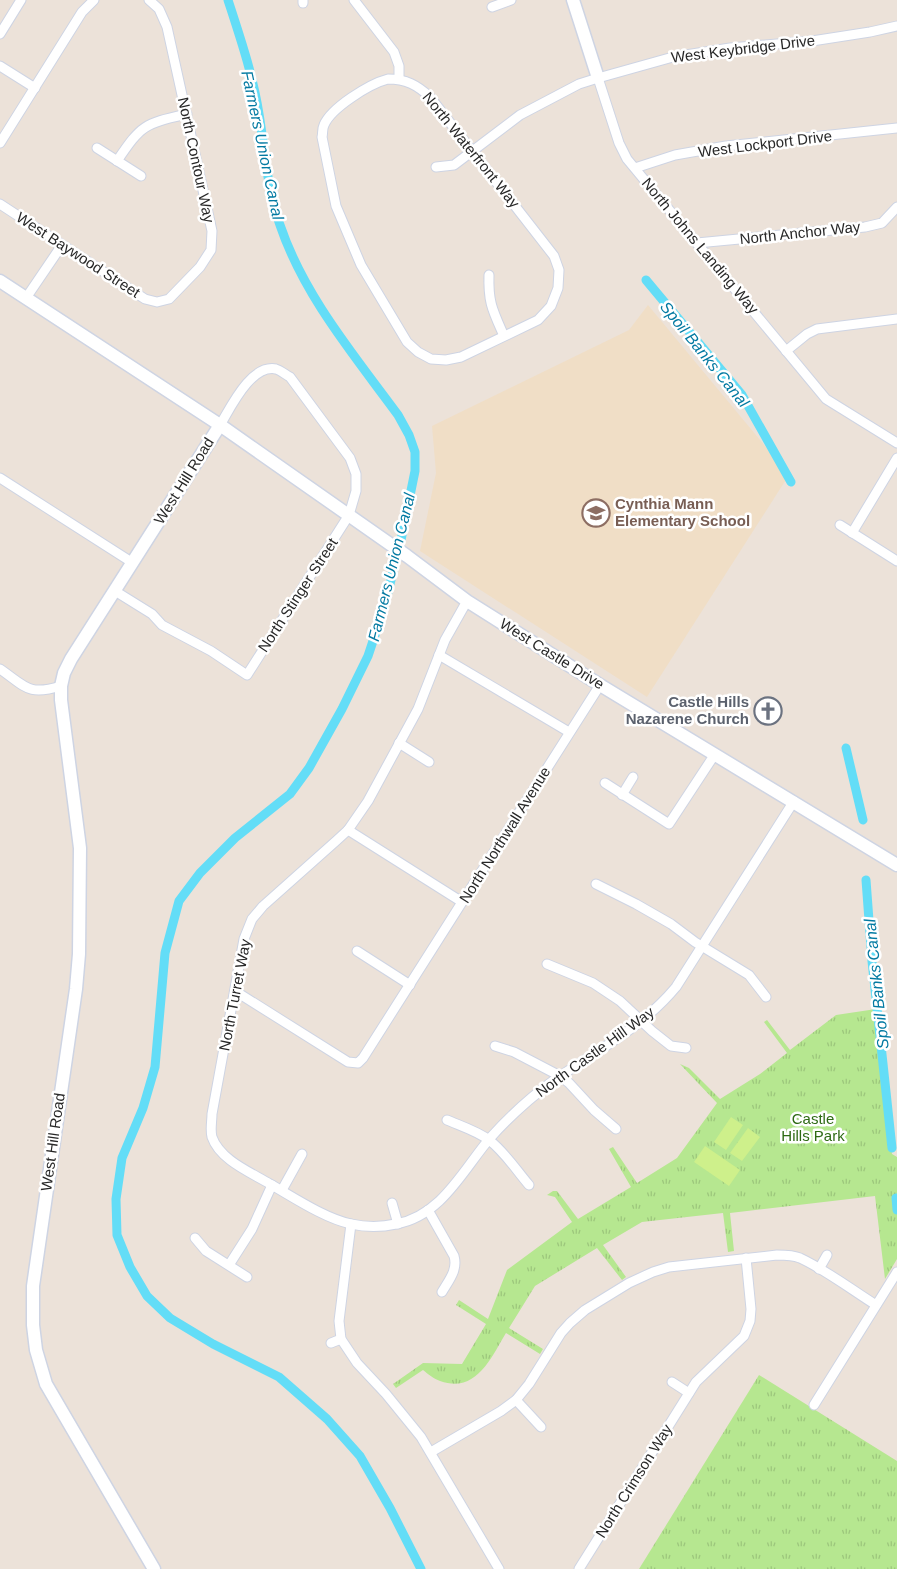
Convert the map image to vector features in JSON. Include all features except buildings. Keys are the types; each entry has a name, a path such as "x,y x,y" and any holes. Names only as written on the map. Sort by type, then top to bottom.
{"street":[{"path":"0,34 21,0"},
{"path":"0,143 82,12 94,0"},
{"name":"North Contour Way","path":"150,0 159,9 167,27 212,231 211,250 200,267 169,299 157,302"},
{"path":"354,0 394,52 399,66 399,79 388,79 364,88 332,114 323,126 322,137 336,206 361,266 407,342 418,352 431,359 446,360 461,357 504,336 488,294 489,275"},
{"path":"492,7 511,0"},
{"name":"North Johns Landing Way","path":"573,0 619,144 627,159 826,399 897,443"},
{"name":"West Keybridge Drive","path":"436,168 454,166 520,115 580,84 598,78 673,57 730,48 812,41 897,26"},
{"path":"0,66 34,88"},
{"name":"North Waterfront Way","path":"399,79 421,88 430,97 554,256 559,270 558,288 551,306 538,320 504,336"},
{"path":"117,160 131,140 146,126 154,122 186,114"},
{"name":"West Lockport Drive","path":"635,168 675,155 726,146 897,128"},
{"path":"97,148 141,176"},
{"name":"West Baywood Street","path":"0,204 144,299 157,302"},
{"name":"North Anchor Way","path":"697,243 865,227 882,223 897,207"},
{"path":"26,298 62,245"},
{"name":"West Hill Road","path":"0,281 220,425 71,659 64,673 61,686 68,761 80,848 80,938 76,989 33,1286 36,1350 46,1384 154,1569"},
{"path":"786,351 807,334 817,329 897,319"},
{"name":"North Stinger Street","path":"115,591 152,614 162,626 211,651 246,676 349,514 356,491 356,474 350,458 290,377 277,369 262,370 249,380 220,425"},
{"name":"West Castle Drive","path":"220,425 394,546 467,601 600,685 897,865"},
{"path":"852,533 897,458"},
{"path":"0,478 133,562"},
{"path":"840,525 897,561"},
{"name":"North Turret Way","path":"351,1224 326,1215 236,1164 220,1151 212,1136 212,1114 234,991 244,939 252,919 262,906 348,830 368,801 418,709 451,627 467,601"},
{"path":"439,655 569,732"},
{"path":"0,669 35,691 45,691 61,686"},
{"name":"North Northwall Avenue","path":"234,991 348,1062 358,1063 410,985 600,685"},
{"path":"400,743 429,762"},
{"path":"605,784 669,824 715,754"},
{"path":"622,795 634,776"},
{"name":"North Castle Hill Way","path":"351,1224 374,1226 398,1224 428,1210 449,1191 489,1140 526,1102 560,1076 642,1021 661,1005 676,987 794,802"},
{"path":"348,830 462,902"},
{"path":"596,884 671,924 749,975 766,997"},
{"path":"357,952 410,985"},
{"path":"547,964 593,983 620,1001 671,1046 686,1048"},
{"path":"495,1046 514,1052 560,1076 616,1129"},
{"path":"447,1120 489,1140 500,1150 529,1185"},
{"path":"282,1190 302,1154"},
{"path":"229,1265 252,1229 272,1185"},
{"path":"392,1203 398,1224"},
{"path":"428,1210 454,1256 456,1264 442,1292"},
{"path":"351,1224 339,1321 341,1339 357,1363 386,1394 421,1437 499,1569"},
{"path":"195,1238 206,1251 247,1277"},
{"path":"431,1452 502,1411 516,1400 529,1384 561,1333 585,1310 630,1283 653,1272 686,1264 777,1255 791,1256 800,1258 876,1305"},
{"path":"818,1269 827,1255"},
{"name":"North Crimson Way","path":"579,1569 696,1382 744,1336 750,1321 751,1309 746,1258"},
{"path":"814,1405 897,1272"},
{"path":"331,1343 341,1339"},
{"path":"672,1382 689,1393"},
{"path":"516,1400 541,1427"}],"shaded area":[{"name":"Cynthia Mann Elementary School","path":"648,305 789,475 647,697 420,551 436,473 432,426 629,330"}],"green space":[{"name":"Castle Hills Park","path":"876,1009 892,1154 897,1157 897,1259 885,1279 875,1196 730,1213 734,1251 728,1252 723,1213 642,1222 603,1245 626,1277 622,1280 597,1248 535,1286 509,1328 543,1349 540,1354 506,1333 488,1363 473,1378 453,1384 438,1380 423,1370 396,1388 393,1384 423,1363 462,1364 486,1324 456,1305 459,1300 488,1319 507,1270 572,1222 555,1197 547,1195 557,1191 578,1219 631,1187 609,1149 613,1147 637,1183 677,1158 717,1103 680,1064 689,1068 720,1099 760,1074 787,1053 764,1022 767,1020 790,1050 836,1015"},
{"path":"731,1117 743,1125 726,1150 714,1142"},
{"path":"748,1128 760,1137 742,1161 730,1153"},
{"path":"705,1146 740,1170 729,1186 694,1162"},
{"path":"759,1375 897,1461 897,1569 639,1569"}],"waterway":[{"name":"Farmers Union Canal","path":"228,0 253,85 272,198 290,251 316,300 398,415 409,435 415,452 415,471 401,540 384,608 368,656 342,709 309,768 290,794 235,838 200,873 179,901 165,953 155,1067 143,1108 122,1158 116,1199 117,1235 130,1267 147,1296 170,1318 213,1344 279,1377 327,1419 360,1456 390,1508 421,1569"},
{"name":"Spoil Banks Canal","path":"646,280 742,395 791,482"},
{"path":"846,748 863,820"},
{"name":"Spoil Banks Canal","path":"866,880 872,961 892,1148"},
{"path":"896,1198 897,1210"}],"place":[{"name":"Cynthia Mann Elementary School","path":"596,513"},
{"name":"Castle Hills Nazarene Church","path":"768,711"}]}
